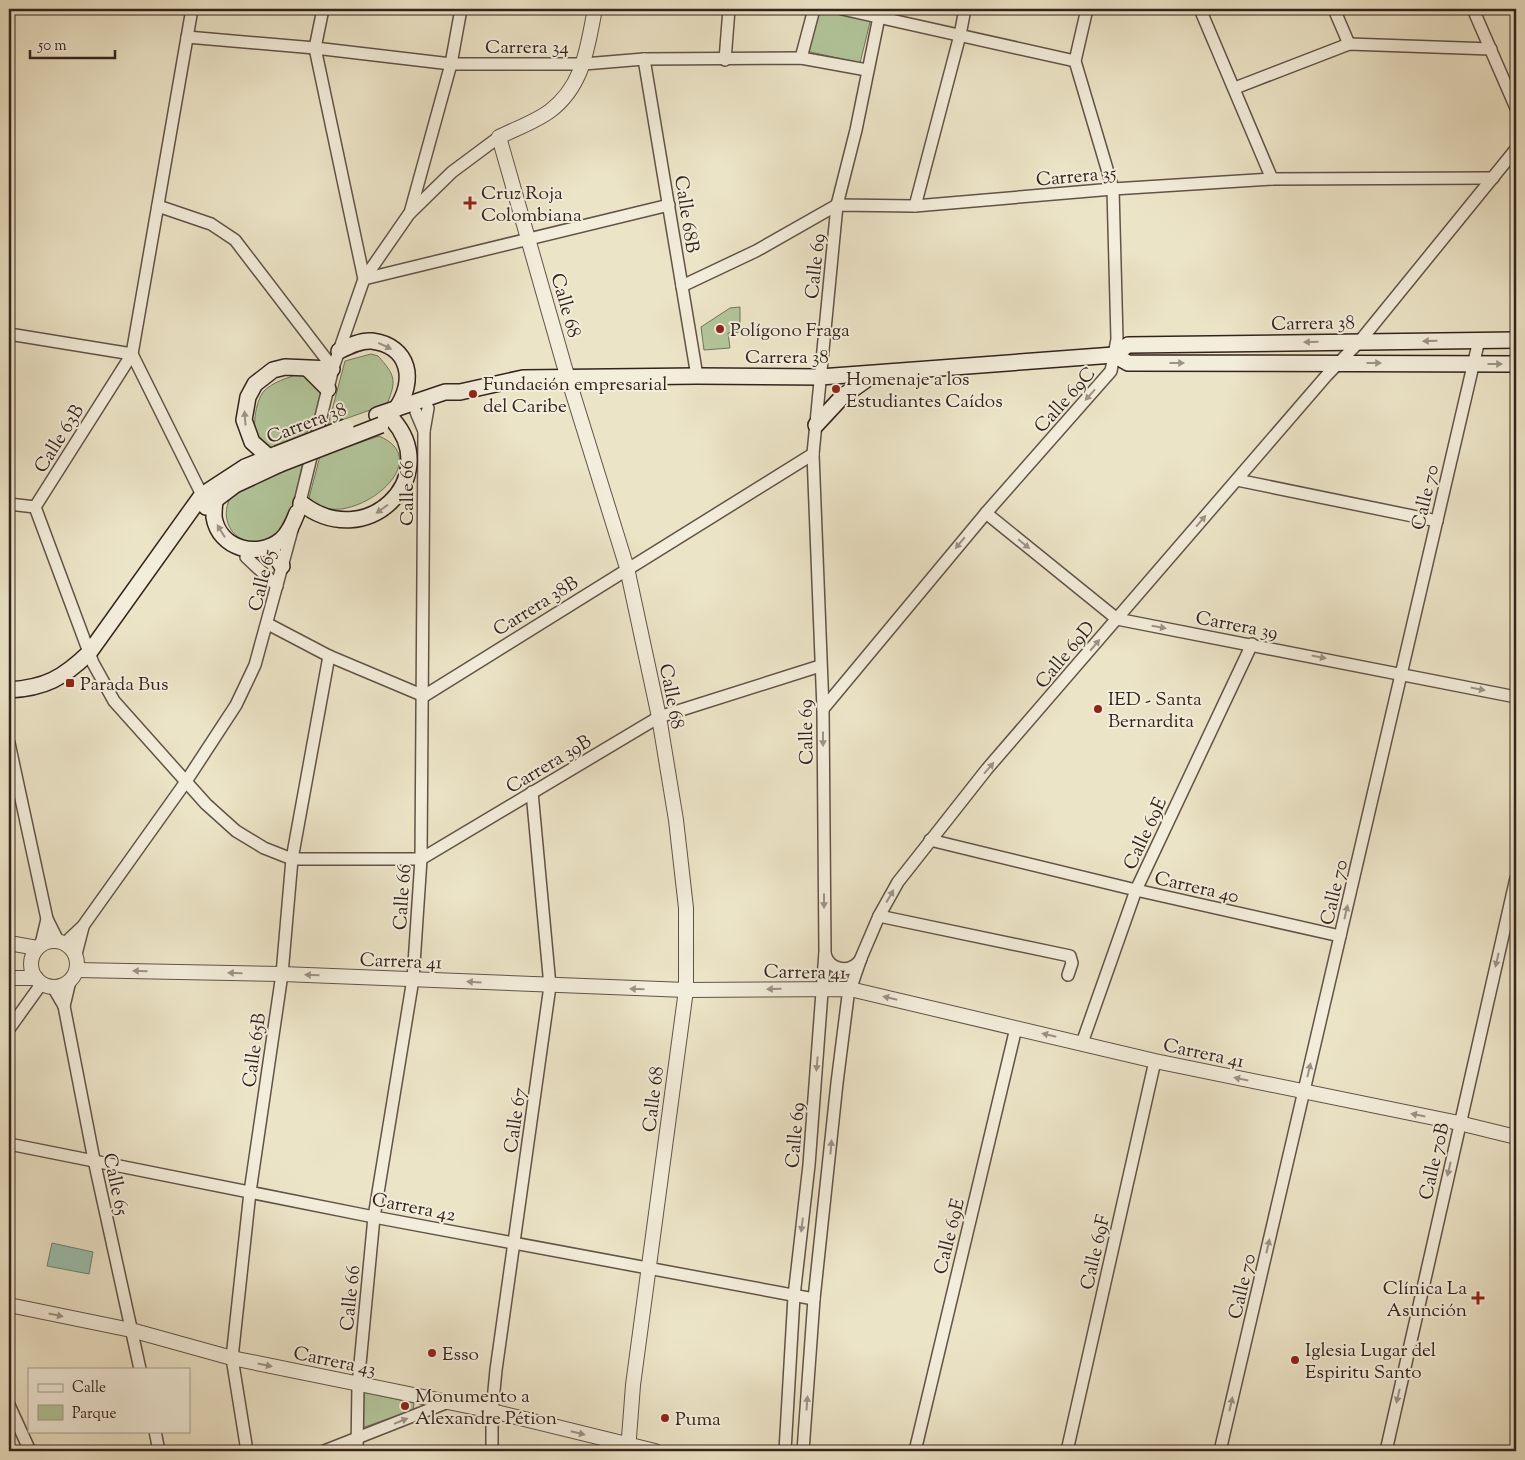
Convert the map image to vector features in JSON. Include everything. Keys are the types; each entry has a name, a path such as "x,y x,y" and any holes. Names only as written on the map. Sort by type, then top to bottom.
{"main road":[{"name":"Carrera 38","path":"9,690 30,689 54,681 71,671 89,653 184,521 208,499 235,485 276,458 387,417 445,392 460,392 523,378 820,377 1114,354 1128,345 1516,340"},
{"path":"208,499 217,527 230,543 249,550 270,547 282,539 299,508 340,521 355,521 383,510 402,487 409,458 401,430 387,417 405,396 408,381 406,366 398,354 385,344 371,341 354,344 339,351"},
{"name":"Carrera 38","path":"1114,354 1128,363 1516,364"},
{"path":"276,458 252,442 246,431 244,420 248,396 255,384 273,370 285,366 308,369 332,369"},
{"path":"308,369 328,389"},
{"path":"816,425 843,396 875,373"},
{"name":"Carrera 38","path":"387,417 422,410 449,401 460,392"},
{"path":"270,547 282,566"}],"street":[{"name":"Calle 63B","path":"35,508 132,354 192,9"},
{"path":"323,9 315,48 364,279 669,205"},
{"name":"Calle 65","path":"409,214 451,64 461,9"},
{"path":"499,137 549,112 566,96 577,81 584,64 595,9"},
{"path":"725,60 730,9"},
{"path":"801,58 814,9"},
{"path":"842,9 1075,61"},
{"path":"915,206 960,35 965,9"},
{"name":"Calle 69C","path":"822,709 843,681 986,513 1111,372 1117,339 1112,189 1075,61 1087,9"},
{"path":"1200,9 1272,179"},
{"path":"1334,9 1349,44"},
{"path":"1473,9 1516,108"},
{"name":"Calle 69","path":"785,1451 794,1296 809,1165 825,952 822,709 813,454 837,205 856,130 879,17"},
{"name":"Carrera 34","path":"187,37 315,48 451,64 584,64 644,59 725,60 801,58 867,70"},
{"path":"1235,88 1349,44 1491,49"},
{"name":"Calle 68B","path":"644,59 697,376"},
{"name":"Calle 65","path":"62,942 83,926 185,783 236,705 255,665 299,508 332,369 364,279 409,214 452,172 499,137"},
{"name":"Calle 68","path":"499,137 568,377 627,568 660,717 676,820 686,908 686,990 648,1268 628,1448"},
{"name":"Calle 69D","path":"850,989 879,916 898,882 930,840 1117,619 1338,363 1360,341 1516,149"},
{"name":"Carrera 35","path":"837,205 915,206 1112,189 1272,179 1493,178"},
{"path":"682,286 756,251 837,205"},
{"path":"158,206 211,224 234,240 332,369"},
{"path":"9,334 132,354 208,499"},
{"name":"Calle 70","path":"1220,1451 1479,340"},
{"name":"Calle 66","path":"357,1451 358,1385 374,1217 413,979 421,859 424,696 424,431 422,410"},
{"name":"Carrera 38B","path":"424,696 813,454"},
{"path":"1237,480 1437,521"},
{"path":"9,504 35,508 89,653 105,688 114,701 185,783 236,831 264,848 292,858 421,859"},
{"name":"Carrera 39","path":"986,513 1117,619 1516,697"},
{"path":"246,556 277,586"},
{"path":"268,624 329,656 424,696"},
{"name":"Calle 69E","path":"1082,1043 1136,890 1252,644"},
{"name":"Calle 65B","path":"247,1451 232,1358 250,1192 282,974 292,858 329,656"},
{"path":"820,669 831,680 843,681"},
{"name":"Carrera 39B","path":"421,859 660,717 820,669"},
{"path":"9,743 47,919 62,942 76,954 73,975 44,983 9,978"},
{"name":"Calle 67","path":"492,1451 492,1411 550,986 532,792"},
{"name":"Carrera 40","path":"930,840 1136,890 1340,936"},
{"name":"Calle 70B","path":"1386,1451 1516,878"},
{"path":"879,916 1070,956 1072,963 1068,975"},
{"path":"44,983 31,967 33,954 39,946 47,919"},
{"name":"Calle 65","path":"76,954 83,926"},
{"path":"9,943 39,946 62,942"},
{"path":"825,952 828,961 840,969 850,968 861,958"},
{"name":"Carrera 41","path":"73,975 282,974 686,990 850,989 1155,1061 1459,1123 1516,1137"},
{"name":"Calle 65","path":"73,975 64,1006 94,1160 140,1368"},
{"path":"9,1030 44,983"},
{"name":"Calle 65","path":"44,983 64,1006"},
{"name":"Calle 69","path":"803,1451 814,1299 830,1166 837,1083 850,989"},
{"name":"Calle 69E","path":"915,1451 1016,1028"},
{"name":"Calle 69F","path":"1067,1451 1155,1061"},
{"name":"Carrera 42","path":"9,1144 374,1217 814,1299"},
{"path":"809,1165 830,1166"},
{"name":"Carrera 43","path":"9,1305 131,1330 232,1358 492,1411 628,1448 655,1451"},
{"path":"324,1451 446,1403"},
{"path":"9,1405 30,1451"},
{"path":"155,1432 160,1451"}],"green space":[{"path":"818,9 871,18 860,63 806,51"},
{"name":"Polígono Fraga","path":"740,307 740,332 728,333 730,348 704,350 701,327 730,308"},
{"path":"371,354 378,356 388,368 393,378 387,404 328,425 345,361"},
{"path":"299,374 314,380 320,389 320,402 311,427 305,434 292,441 273,447 265,447 259,442 255,426 255,416 260,397 272,385"},
{"path":"379,436 394,446 400,459 397,472 387,485 374,496 357,505 341,509 325,508 309,498 320,456"},
{"path":"303,461 290,513 282,528 272,538 261,543 250,543 240,538 231,530 227,520 227,507 233,493"},
{"path":"363,1392 414,1403 413,1410 362,1428"}],"shaded area":[{"path":"52,1243 93,1252 89,1274 47,1266"}],"place":[{"name":"Cruz Roja Colombiana","path":"470,203"},
{"name":"Polígono Fraga","path":"720,329"},
{"name":"Homenaje a los Estudiantes Caídos","path":"836,389"},
{"name":"Fundación empresarial del Caribe","path":"473,394"},
{"name":"Parada Bus","path":"70,683"},
{"name":"IED - Santa Bernardita","path":"1098,709"},
{"name":"Clínica La Asunción","path":"1478,1298"},
{"name":"Esso","path":"432,1353"},
{"name":"Iglesia Lugar del Espiritu Santo","path":"1295,1360"},
{"name":"Monumento a Alexandre Pétion","path":"405,1406"},
{"name":"Puma","path":"665,1418"}]}
